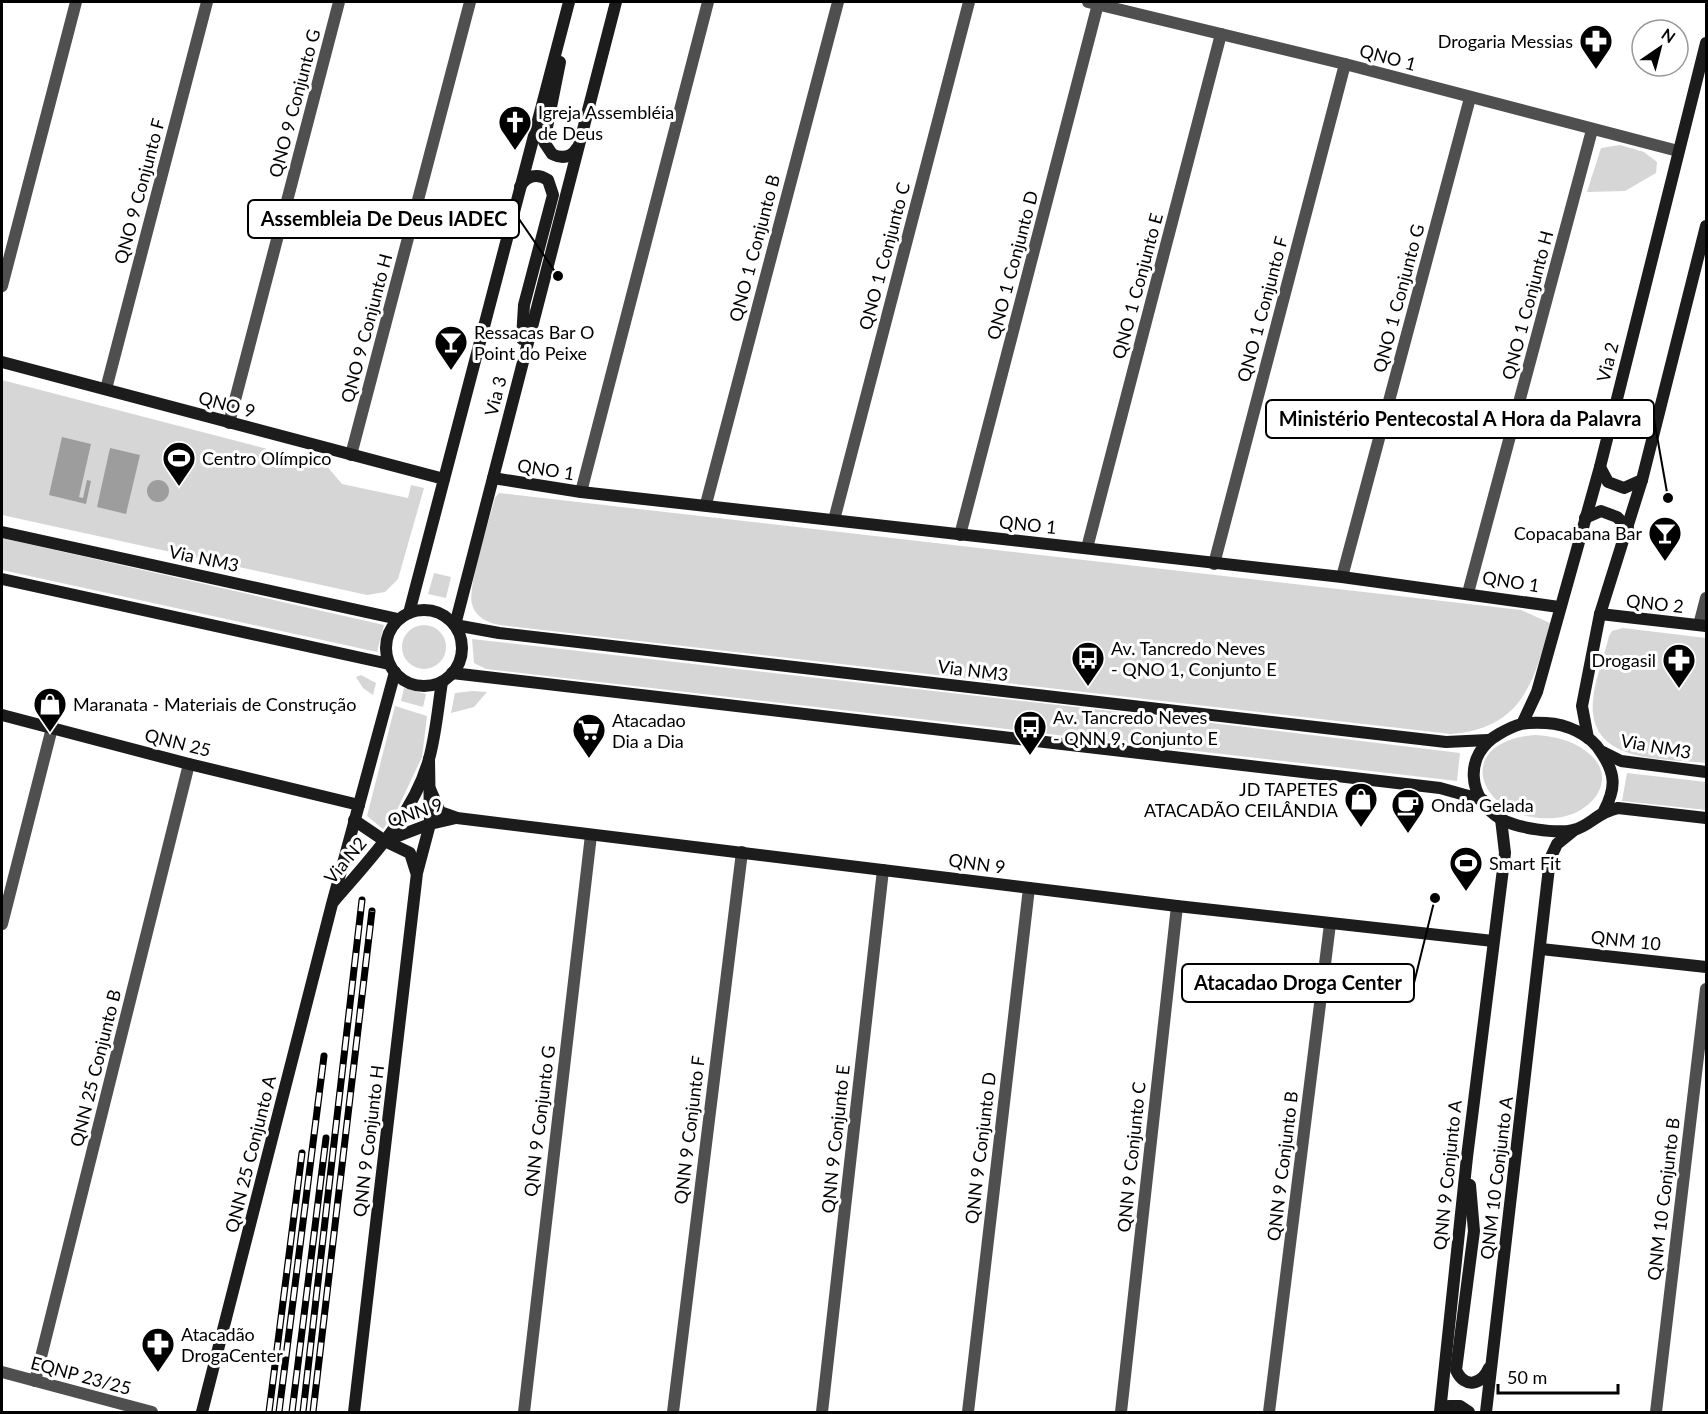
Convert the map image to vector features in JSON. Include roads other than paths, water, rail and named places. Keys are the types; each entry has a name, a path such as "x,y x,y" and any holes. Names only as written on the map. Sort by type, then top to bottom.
{"main road":[{"name":"Via 3","path":"455,625 616,2"},
{"name":"Via 3","path":"404,616 444,478 568,4"},
{"path":"568,4 544,142 552,154 561,158 571,155 578,147"},
{"name":"Via 2","path":"1523,722 1537,692 1600,467 1707,43"},
{"path":"520,187 528,178 538,176 548,180 553,189 524,305 521,367"},
{"path":"1588,738 1582,706 1600,614 1642,480 1707,226"},
{"name":"QNO 9","path":"2,362 444,478"},
{"path":"1600,467 1608,483 1624,488 1642,480"},
{"name":"QNO 1","path":"493,478 581,492 706,504 960,535 1342,577 1559,607"},
{"path":"1585,518 1594,513 1604,512 1617,517 1628,528"},
{"name":"Via NM3","path":"2,532 404,616"},
{"path":"2,579 392,668 414,685 428,686 447,677 1440,788 1483,800"},
{"path":"392,668 385,645 388,633 404,616 429,610 442,614 455,625 460,636 462,653 447,677"},
{"name":"QNO 2","path":"1600,614 1703,626"},
{"name":"Via NM3","path":"455,625 500,633 1446,742 1488,740"},
{"name":"Via N2","path":"332,904 354,810 392,668"},
{"name":"Via N2","path":"332,904 385,841 418,786 429,759 447,677"},
{"name":"QNN 25","path":"2,715 354,810"},
{"path":"1523,722 1569,727 1588,738 1600,750 1611,769 1613,795 1604,811 1573,831 1541,830 1502,819 1483,800 1474,782 1472,768 1476,756 1488,740 1523,722"},
{"name":"Via NM3","path":"1600,750 1621,762 1707,772"},
{"name":"QNN 9 Conjunto H","path":"354,1413 417,873 430,824 429,759"},
{"name":"QNN 9","path":"430,789 440,812 457,818 1177,906 1493,941"},
{"path":"1604,811 1635,809 1707,818"},
{"name":"QNN 9","path":"354,810 385,841 430,824 457,818"},
{"name":"QNN 9 Conjunto A","path":"1441,1413 1467,1157 1505,853 1502,819"},
{"name":"QNM 10 Conjunto A","path":"1486,1413 1542,948 1550,859 1557,844 1573,831"},
{"path":"385,841 410,853 417,873"},
{"name":"QNN 25 Conjunto A","path":"202,1413 332,904"},
{"name":"QNM 10","path":"1542,948 1707,967"},
{"path":"1467,1157 1474,1231 1456,1370 1459,1377 1468,1383 1478,1383 1485,1378 1493,1357"},
{"path":"1441,1413 1449,1406 1460,1406 1469,1413"}],"street":[{"path":"2,286 76,2"},
{"name":"QNO 9 Conjunto F","path":"106,389 207,2"},
{"name":"QNO 9 Conjunto G","path":"229,423 339,2"},
{"name":"QNO 9 Conjunto H","path":"351,455 470,2"},
{"path":"581,492 708,2"},
{"name":"QNO 1 Conjunto B","path":"706,504 838,2"},
{"name":"QNO 1 Conjunto C","path":"834,520 969,2"},
{"name":"QNO 1","path":"1093,3 1345,64 1678,151"},
{"name":"QNO 1 Conjunto D","path":"960,535 1093,3"},
{"name":"QNO 1 Conjunto E","path":"1087,548 1221,34"},
{"name":"QNO 1 Conjunto F","path":"1214,564 1345,64"},
{"name":"QNO 1 Conjunto G","path":"1342,577 1470,98"},
{"name":"QNO 1 Conjunto H","path":"1468,593 1592,130"},
{"path":"1703,626 1707,598"},
{"path":"2,924 52,728"},
{"name":"QNN 25 Conjunto B","path":"35,1381 189,764"},
{"name":"QNN 9 Conjunto G","path":"524,1413 591,834"},
{"name":"QNN 9 Conjunto F","path":"672,1413 742,852"},
{"name":"QNN 9 Conjunto E","path":"822,1413 883,870"},
{"name":"QNN 9 Conjunto D","path":"968,1413 1029,888"},
{"name":"QNN 9 Conjunto C","path":"1121,1413 1177,906"},
{"name":"QNN 9 Conjunto B","path":"1269,1413 1330,924"},
{"name":"QNM 10 Conjunto B","path":"1656,1413 1707,989"},
{"name":"EQNP 23/25","path":"2,1372 152,1413"}],"railway":[{"path":"303,1412 362,900"},
{"path":"313,1412 372,911"},
{"path":"279,1412 324,1056"},
{"path":"292,1412 326,1138"},
{"path":"269,1412 302,1153"}],"place":[{"name":"Drogaria Messias","path":"1596,70"},
{"name":"Igreja Assembléia de Deus","path":"515,151"},
{"name":"Assembleia De Deus IADEC","path":"558,276"},
{"name":"Ressacas Bar O Point do Peixe","path":"451,371"},
{"name":"Centro Olímpico","path":"179,487"},
{"name":"Ministério Pentecostal A Hora da Palavra","path":"1668,498"},
{"name":"Copacabana Bar","path":"1665,562"},
{"name":"Av. Tancredo Neves - QNO 1, Conjunto E","path":"1088,687"},
{"name":"Drogasil","path":"1679,689"},
{"name":"Maranata - Materiais de Construção","path":"50,733"},
{"name":"Av. Tancredo Neves - QNN 9, Conjunto E","path":"1030,756"},
{"name":"Atacadao Dia a Dia","path":"589,759"},
{"name":"JD TAPETES ATACADÃO CEILÂNDIA","path":"1361,828"},
{"name":"Onda Gelada","path":"1408,834"},
{"name":"Smart Fit","path":"1466,892"},
{"name":"Atacadao Droga Center","path":"1435,898"},
{"name":"Atacadão DrogaCenter","path":"158,1373"}]}
